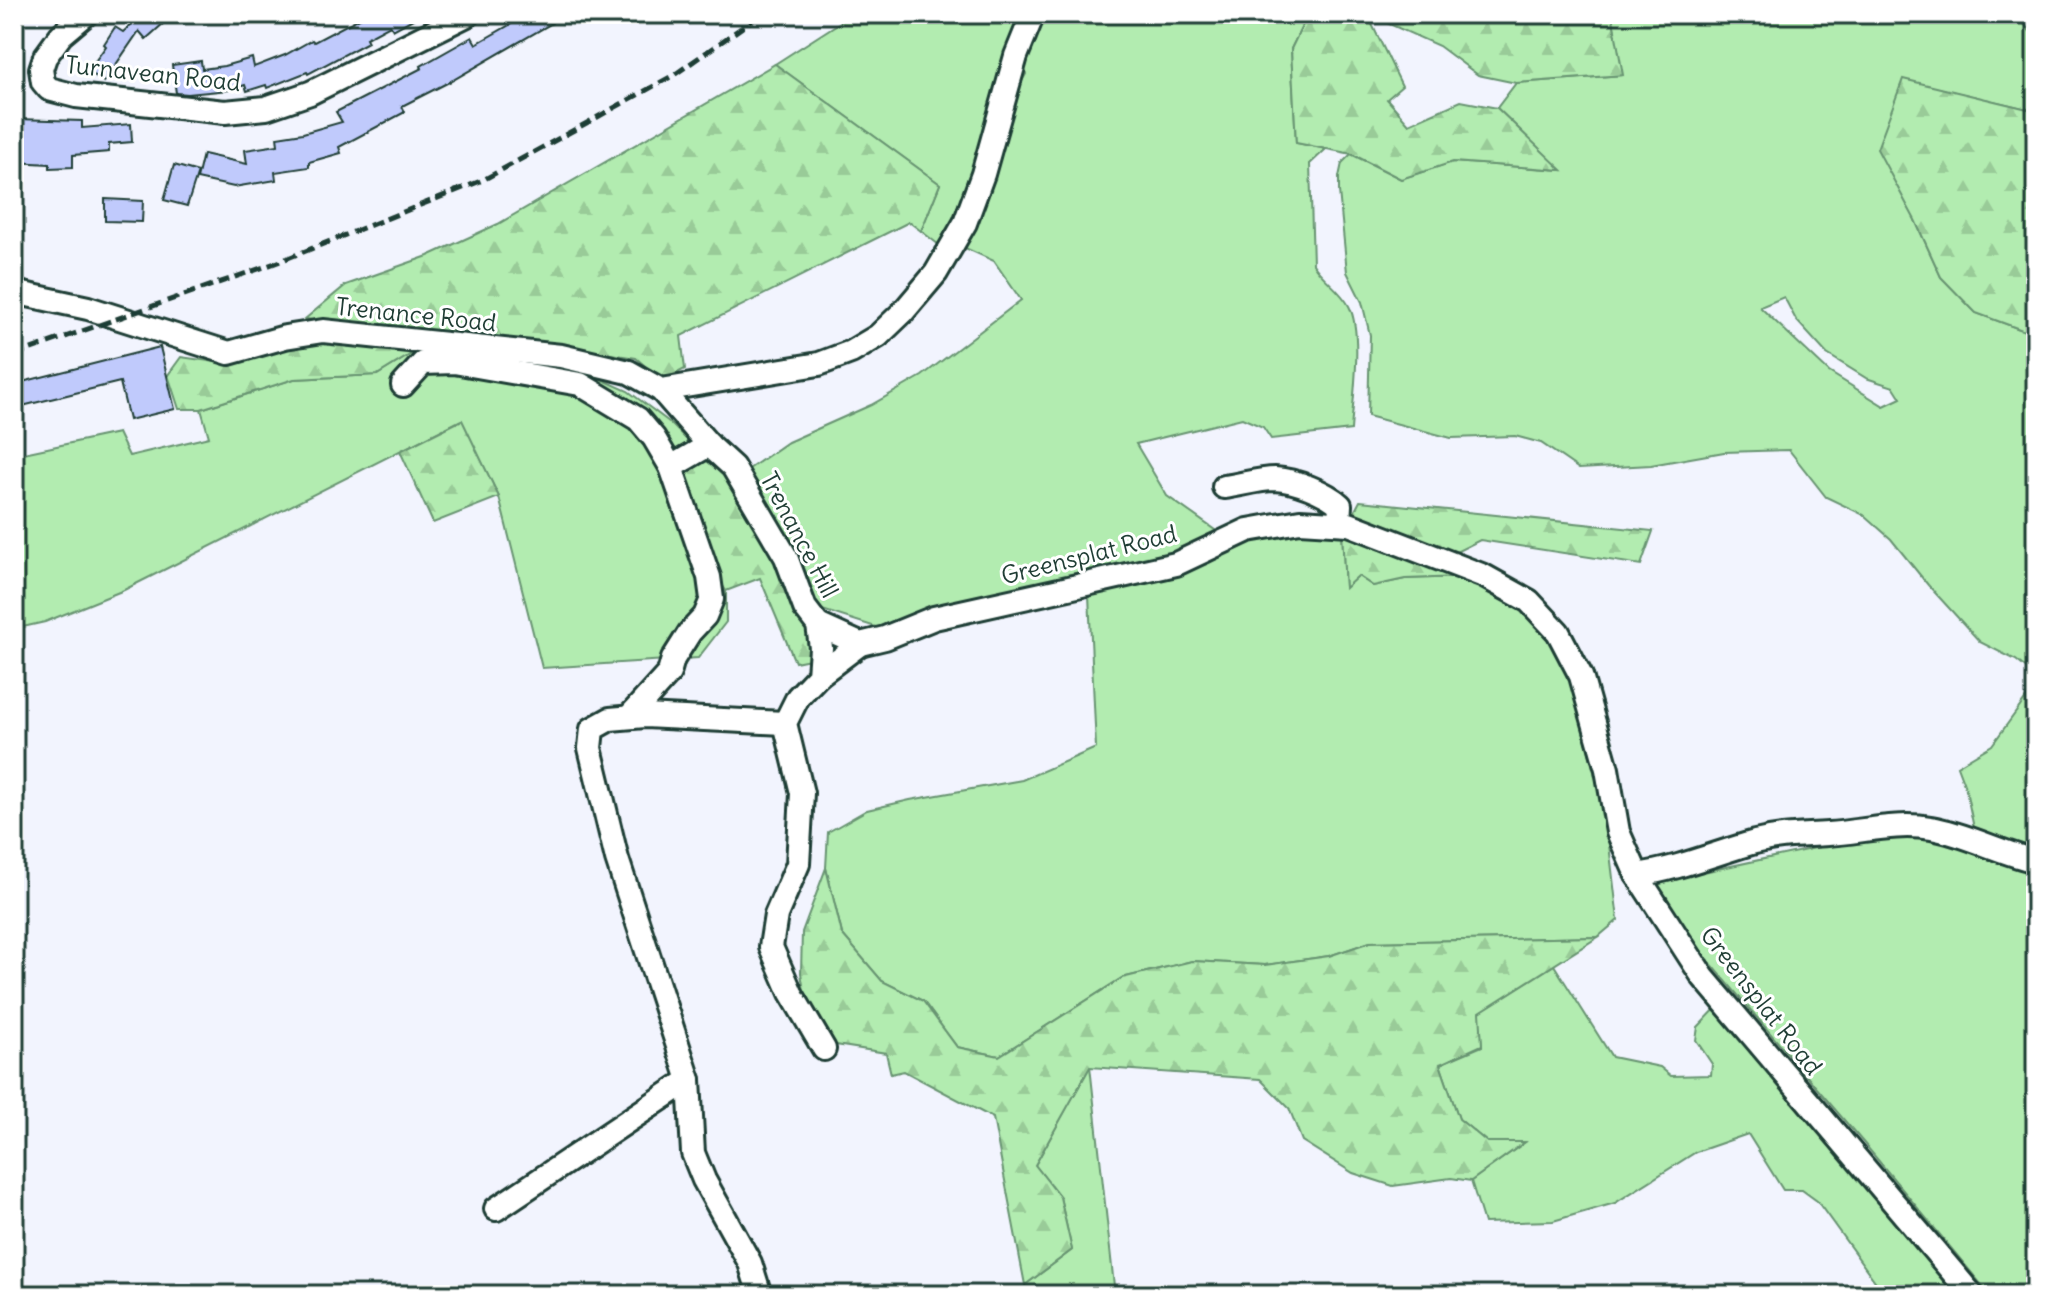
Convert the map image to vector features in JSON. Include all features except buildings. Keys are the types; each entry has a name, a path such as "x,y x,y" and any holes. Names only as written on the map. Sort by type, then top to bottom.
{"street":[{"name":"Turnavean Road","path":"86,14 61,35 45,57 41,69 43,82 49,89 76,96 225,112 266,108 310,93 469,14"},
{"path":"661,390 819,364 851,352 878,336 903,312 936,273 965,223 983,174 1016,56 1033,14"},
{"name":"Trenance Road","path":"14,292 88,308 229,353 285,337 323,331 561,356 629,372"},
{"path":"403,385 423,363 454,362 580,384 638,419 654,438 671,467 709,577 712,599 705,616 690,632 673,659 669,673 629,717"},
{"name":"Trenance Hill","path":"629,372 661,390 709,445 733,467 786,557 805,608 818,625"},
{"path":"671,467 709,445"},
{"path":"1224,487 1276,479 1310,488 1329,495 1340,505 1339,523"},
{"name":"Greensplat Road","path":"860,644 885,638 934,618 1176,564 1248,530 1300,521 1349,524 1484,576 1529,601 1558,632 1581,676 1607,769 1618,832 1637,875 1703,977 1972,1295"},
{"path":"818,625 860,644 819,675 798,697 785,723 802,793 798,864 776,915 771,947 791,993 824,1049"},
{"path":"818,625 821,648 819,675"},
{"path":"760,1295 750,1263 704,1180 693,1153 689,1080 617,859 590,748 592,729 610,719 645,716 785,723"},
{"path":"1637,875 1661,871 1783,835 1829,834 1881,827 1930,828 2036,861"},
{"path":"496,1209 689,1080"}],"green space":[{"path":"853,14 1024,14 964,201 943,248 921,231 940,184 775,64"},
{"path":"1044,14 1308,14 1291,49 1296,143 1326,149 1310,164 1313,264 1345,300 1353,318 1356,366 1351,430 1271,439 1263,427 1242,418 1136,444 1167,496 1219,533 1191,549 994,595 885,630 816,608 785,532 746,471 788,442 871,405 922,376 1021,300 994,261 965,248 987,196 1014,95 1026,74 1023,61"},
{"path":"1308,14 1367,14 1402,86 1387,99 1409,124 1461,101 1497,108 1562,170 1453,162 1401,179 1352,154 1296,143 1291,49"},
{"path":"1367,14 1612,14 1623,75 1516,83 1478,75 1439,46"},
{"path":"1612,14 2016,14 2036,39 2036,111 1904,80 1915,220 1941,277 1976,313 2036,335 2036,855 1975,833 1966,790 1957,766 1992,745 2032,690 2034,675 2016,660 1980,642 1891,539 1864,515 1826,497 1789,450 1724,452 1651,465 1579,469 1541,443 1515,436 1451,438 1368,416 1370,335 1362,302 1347,272 1339,191 1342,163 1351,154 1401,179 1452,162 1561,170 1497,108 1516,83 1622,75","holes":["1784,297 1796,320 1827,354 1866,378 1894,387 1901,398 1884,406 1829,372 1760,307"]},
{"path":"775,64 940,184 921,231 909,222 681,336 685,369 662,381 636,358 539,343 305,319 346,285 428,256 498,224"},
{"path":"1903,79 2036,111 2036,335 1976,313 1941,277 1877,149"},
{"path":"331,339 416,351 377,375 294,379 201,409 179,409 168,375 181,357 223,363 294,344"},
{"path":"416,351 532,361 590,374 628,391 669,422 692,445 715,573 726,591 726,622 698,658 542,668 499,497 461,420 124,590 45,622 14,629 14,455 118,433 129,456 209,437 201,409 294,379 377,375"},
{"path":"462,420 499,497 433,523 400,451"},
{"path":"704,454 732,479 768,544 808,631 810,659 795,662 760,578 726,591 715,573 678,475"},
{"path":"1360,501 1653,531 1641,565 1480,540 1452,554 1351,518"},
{"path":"1301,530 1342,530 1345,587 1358,576 1373,586 1405,579 1462,577 1505,597 1533,618 1556,646 1569,675 1599,791 1618,920 1598,937 1370,942 1329,956 1265,965 1192,961 1122,978 999,1056 957,1047 923,1001 882,981 842,934 826,868 828,832 867,810 1022,780 1096,748 1089,595 1209,563 1254,538"},
{"path":"1342,530 1462,577 1405,579 1373,586 1358,576 1345,588"},
{"path":"1862,838 1924,838 2036,869 2036,1295 1990,1295 1708,960 1652,883"},
{"path":"826,868 842,934 882,981 923,1001 957,1047 999,1056 1122,978 1192,961 1265,965 1329,956 1370,942 1598,937 1480,1012 1482,1045 1440,1064 1459,1119 1487,1142 1525,1142 1471,1181 1451,1178 1393,1186 1353,1173 1302,1141 1289,1108 1260,1079 1090,1067 1035,1165 1060,1197 1072,1250 1025,1285 993,1118 904,1071 891,1074 886,1053 836,1045 806,1003 801,973 802,932"},
{"path":"1554,965 1612,1057 1660,1067 1671,1076 1711,1075 1712,1064 1696,1040 1698,1027 1718,1006 1959,1295 1885,1295 1817,1201 1802,1190 1783,1190 1748,1134 1696,1152 1615,1203 1553,1221 1484,1223 1471,1181 1524,1143 1487,1142 1459,1119 1440,1064 1482,1046 1479,1012"},
{"path":"1090,1066 1115,1295 1027,1295 1025,1285 1072,1250 1060,1197 1035,1165"}],"railway":[{"path":"14,355 278,262 483,180 674,75 761,14"}]}
